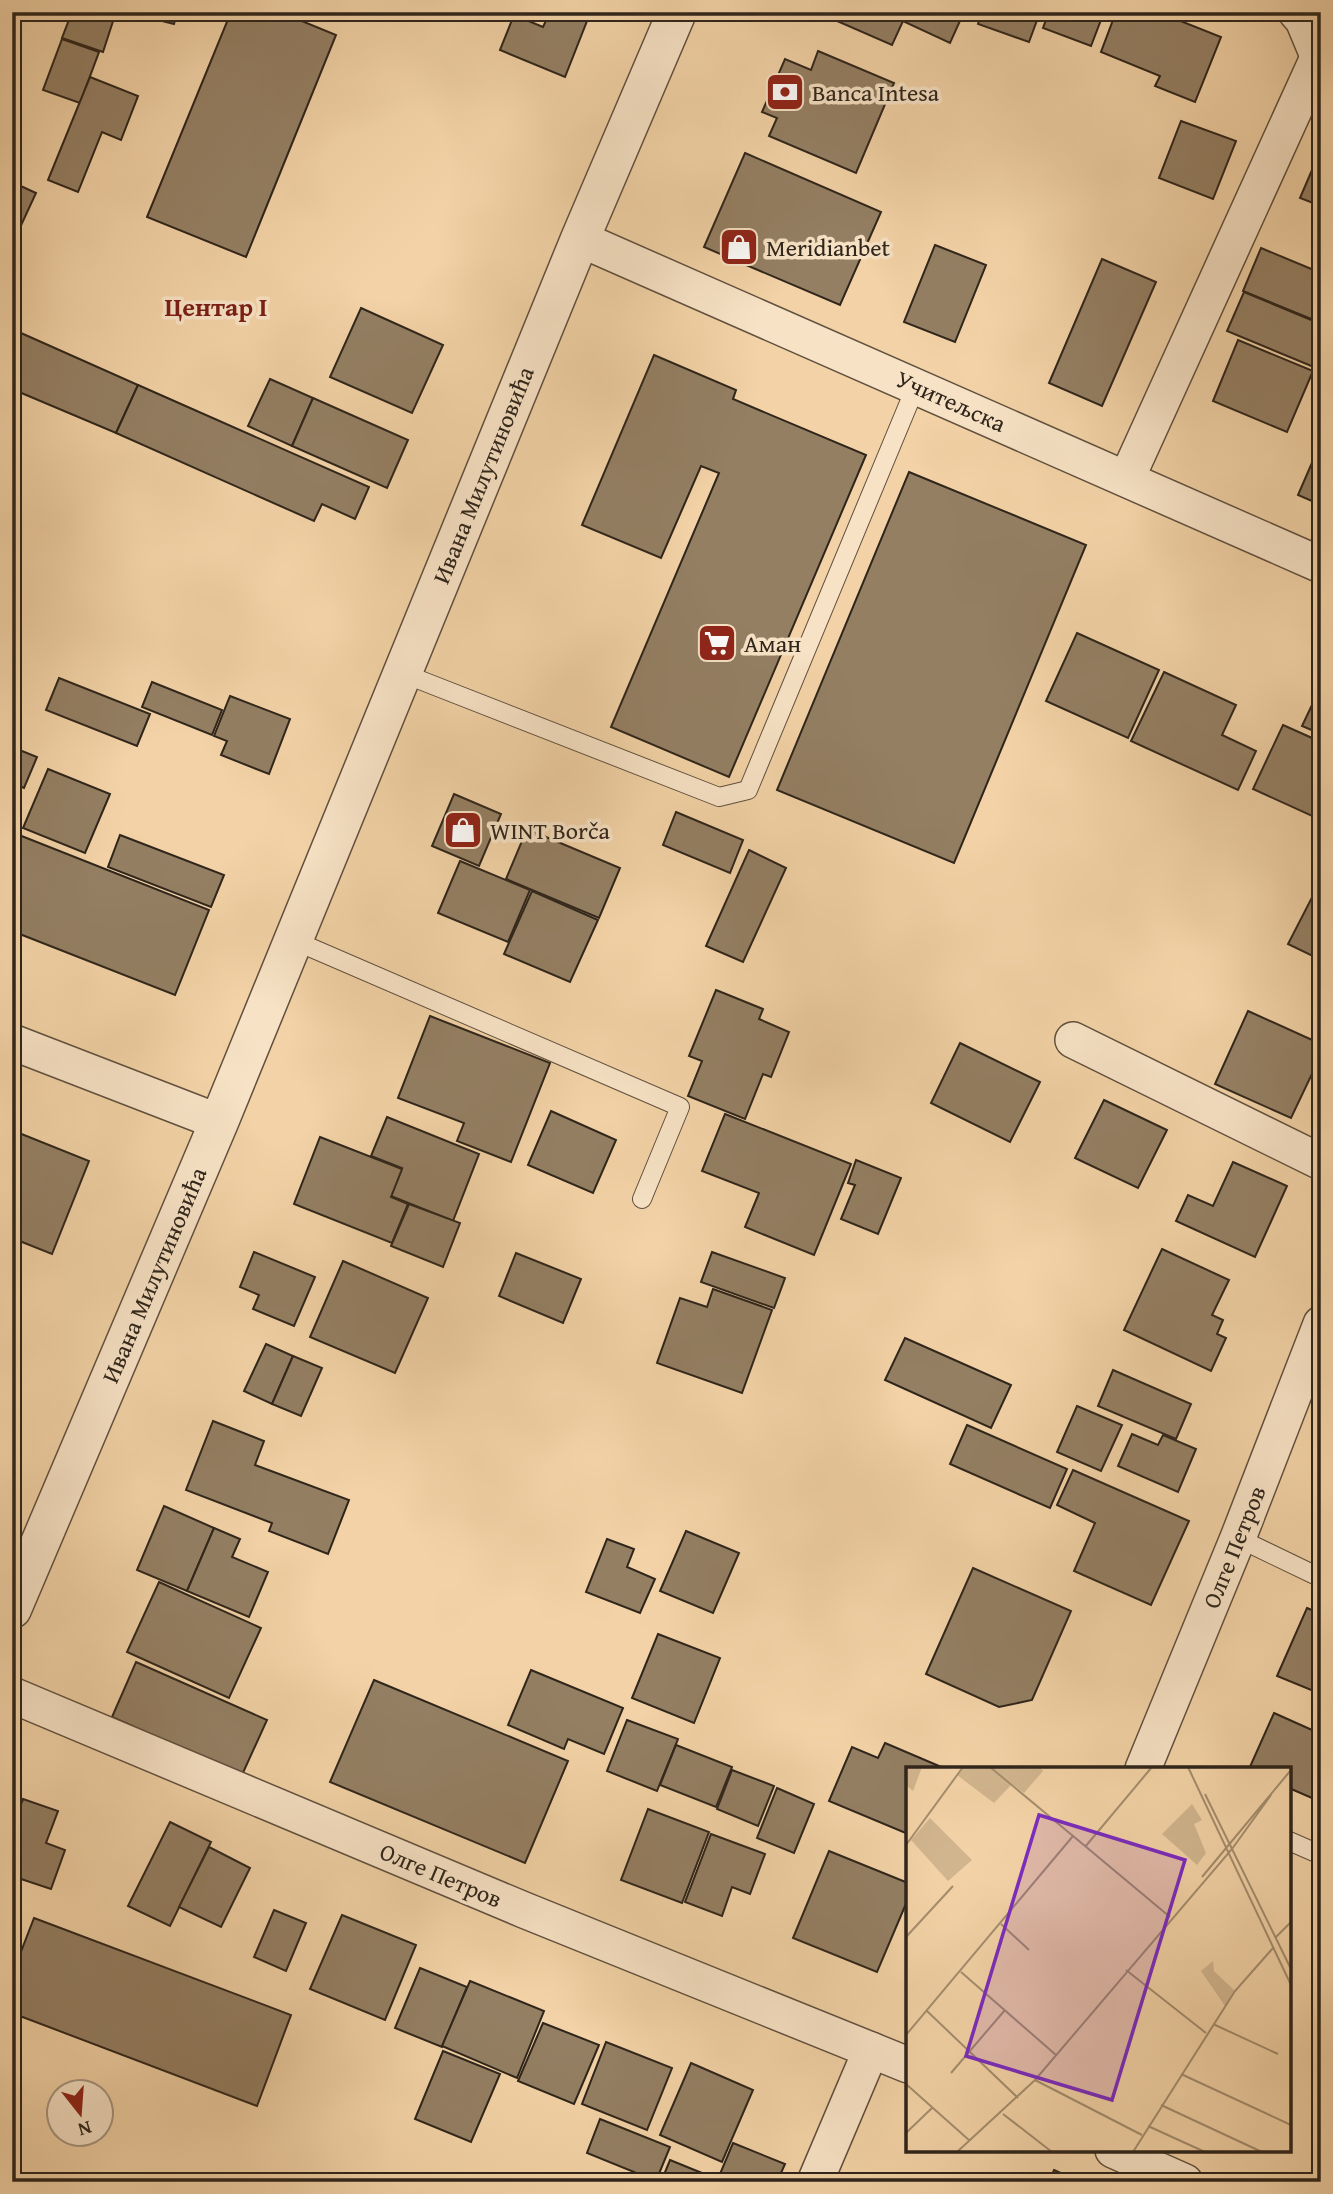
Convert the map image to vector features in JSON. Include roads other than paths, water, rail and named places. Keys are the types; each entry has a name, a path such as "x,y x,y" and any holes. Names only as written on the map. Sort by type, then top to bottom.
{"street":[{"name":"Ивана Милутиновића","path":"12,1609 219,1122 580,239 677,12"},
{"path":"1126,478 1320,58 1303,20 1296,12"},
{"name":"Учитељска","path":"580,239 1321,565"},
{"path":"1073,1040 1321,1162"},
{"path":"12,1042 219,1122"},
{"name":"Олге Петров","path":"1144,1767 1238,1538 1321,1324"},
{"name":"Олге Петров","path":"12,1695 524,1910 906,2064"},
{"path":"815,2182 871,2050"},
{"path":"1118,2152 1185,2182"}],"lane":[{"path":"402,673 719,797 748,790 916,386"},
{"path":"293,940 680,1107 642,1199"},
{"path":"1238,1538 1321,1578"},
{"path":"1291,1842 1321,1855"}],"place":[{"name":"Banca Intesa","path":"785,92"},
{"name":"Meridianbet","path":"739,247"},
{"name":"Аман","path":"717,643"},
{"name":"WINT Borča","path":"463,830"}],"district":[{"name":"Центар I","path":"216,306"}]}
